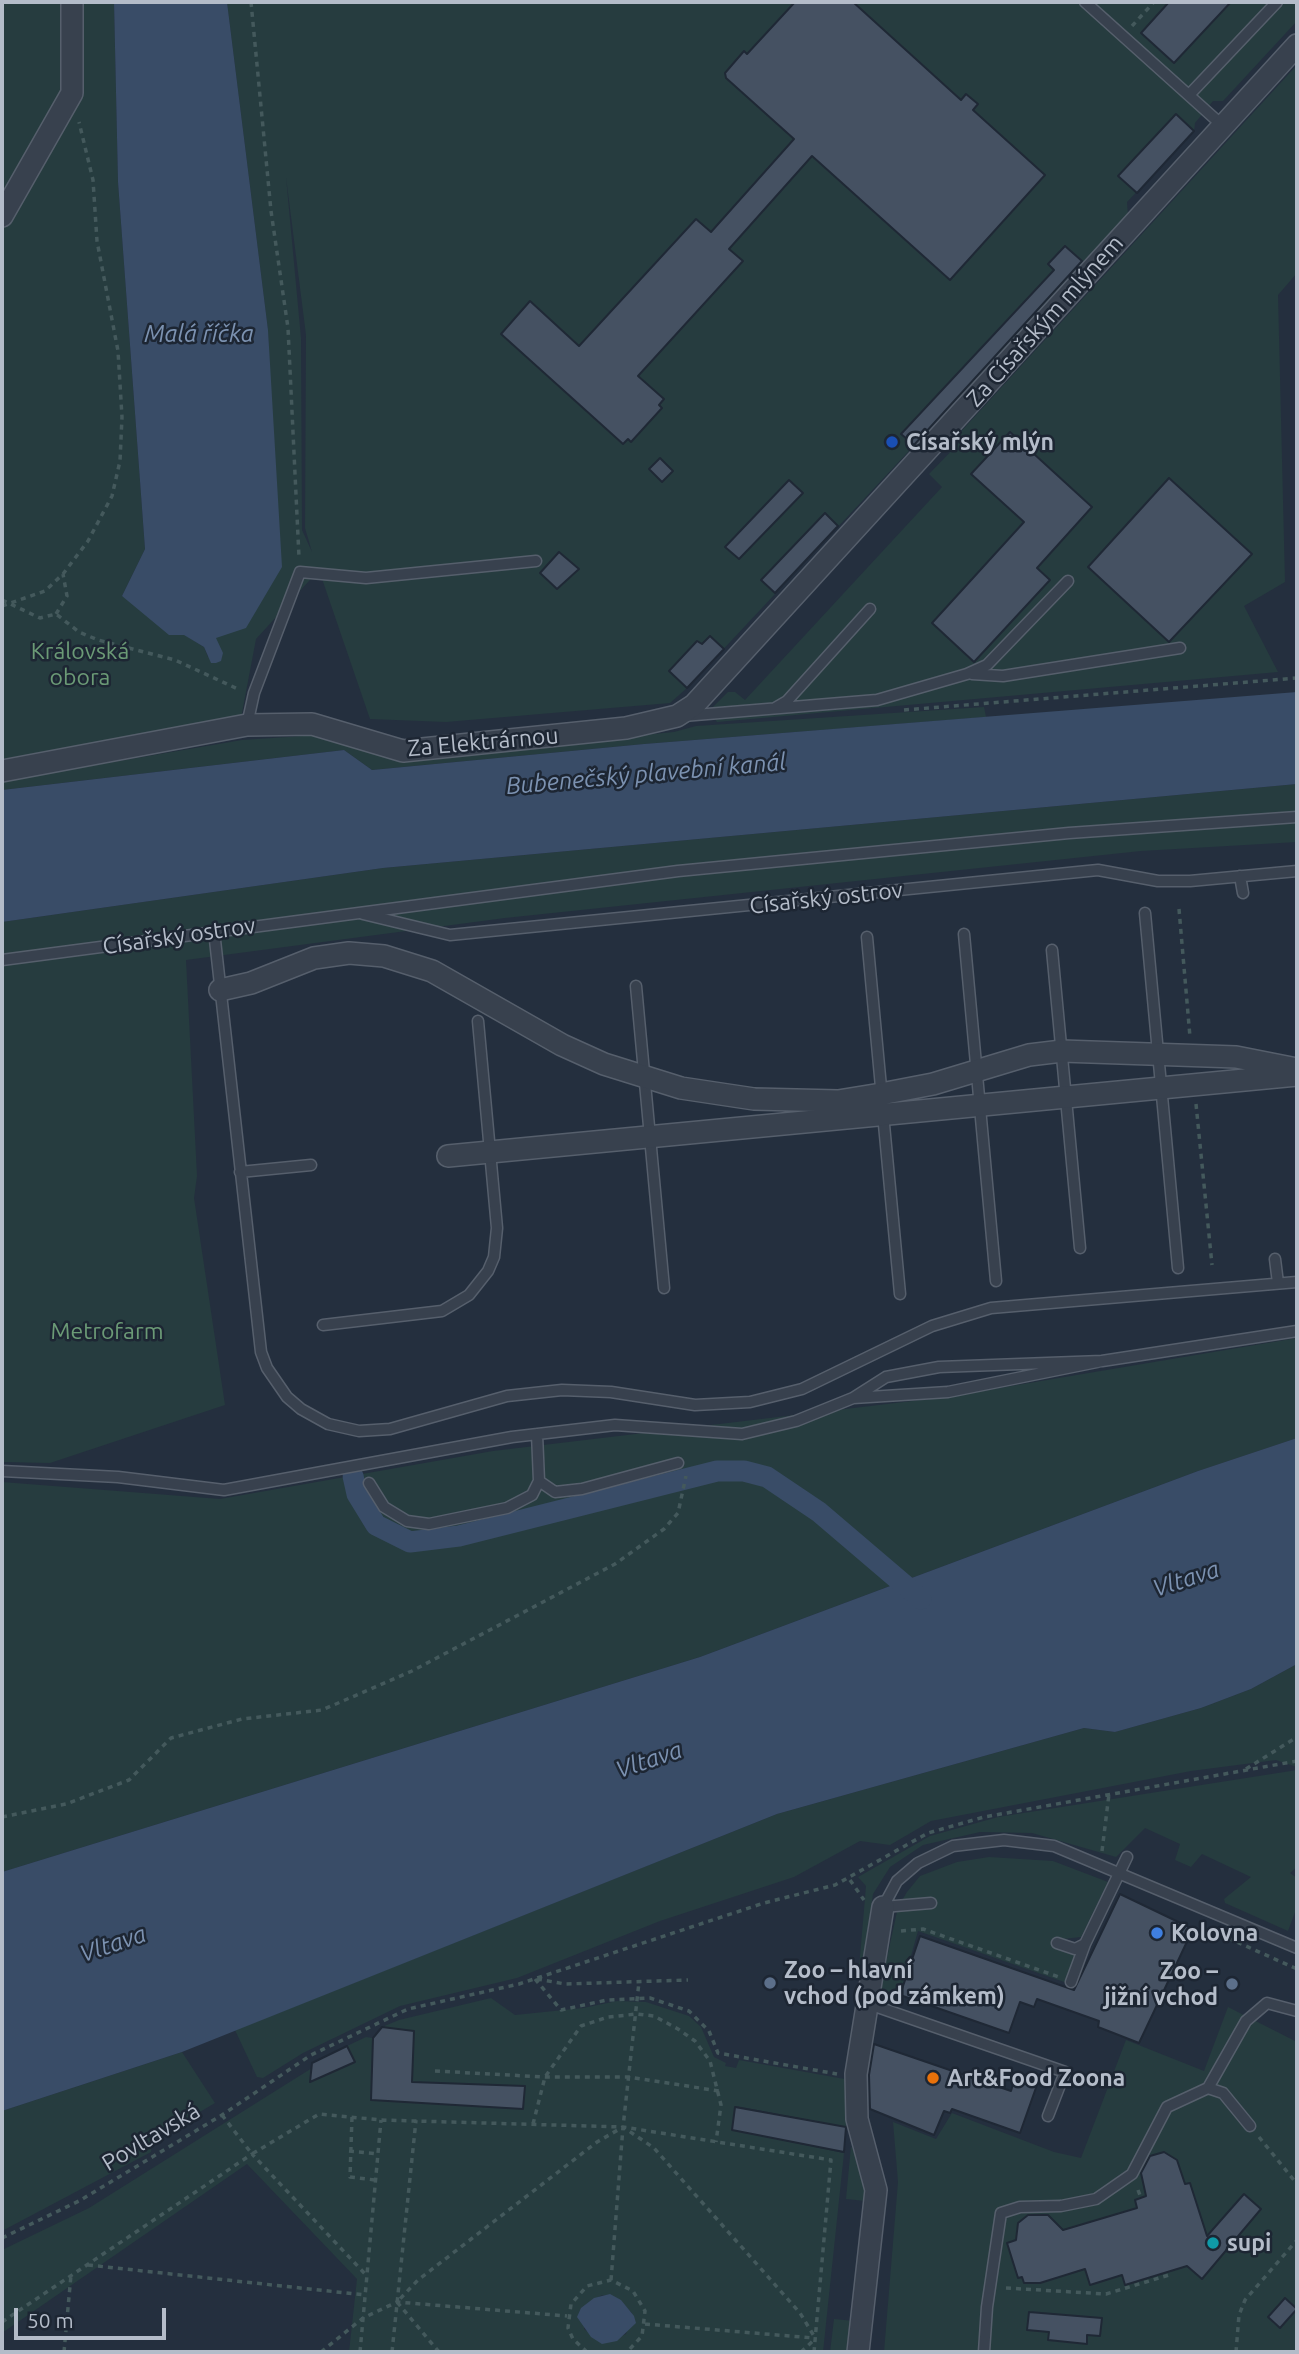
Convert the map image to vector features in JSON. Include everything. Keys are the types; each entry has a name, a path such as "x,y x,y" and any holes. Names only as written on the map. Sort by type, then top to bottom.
{"street":[{"path":"2,216 72,93 72,2"},
{"name":"Za Císařským mlýnem","path":"677,716 694,705 1297,45"},
{"name":"Za Elektrárnou","path":"2,771 247,724 324,726 403,751 626,728 677,716"},
{"path":"220,990 251,983 314,958 349,953 384,956 432,971 562,1045 645,1078 717,1095 754,1099 980,1104 1297,1075"},
{"path":"448,1156 650,1138 882,1103 976,1070 1030,1055 1062,1051 1236,1058 1297,1069"},
{"path":"858,2352 876,2190 857,2119 849,2075 866,2003 881,1904"}],"lane":[{"path":"1085,2 1223,126"},
{"path":"1189,95 1277,2"},
{"path":"247,724 254,693 300,572 366,578 536,561"},
{"path":"677,716 769,711 877,700 967,674 987,665 1068,581"},
{"path":"769,711 787,701 870,609"},
{"path":"967,674 1003,676 1180,648"},
{"name":"Císařský ostrov","path":"2,960 678,871 1069,833 1297,817"},
{"name":"Císařský ostrov","path":"357,912 450,935 1098,870 1158,881 1190,881 1297,871"},
{"path":"1240,876 1243,893"},
{"path":"1144,913 1178,1268"},
{"path":"214,931 257,1334 267,1368 282,1390 300,1409 328,1424 359,1431 390,1429 480,1402 548,1391 611,1392 695,1405 750,1402 802,1389 932,1326 990,1308 1297,1282"},
{"path":"964,934 996,1281"},
{"path":"867,937 900,1294"},
{"path":"1052,950 1080,1248"},
{"path":"636,986 664,1288"},
{"path":"323,1325 426,1315 449,1308 469,1295 488,1271 497,1242 478,1021"},
{"path":"240,1172 311,1165"},
{"path":"1275,1259 1278,1283"},
{"path":"853,1398 948,1392 1102,1360 1297,1331"},
{"path":"2,1471 118,1477 224,1490 537,1434 615,1425 743,1434 796,1421 853,1398 886,1377 939,1367 1102,1360"},
{"path":"369,1483 384,1507 407,1521 429,1524 507,1508 532,1495 539,1481 537,1434"},
{"path":"539,1481 555,1492 582,1489 678,1463"},
{"path":"881,1904 897,1881 918,1863 953,1846 1004,1840 1054,1846 1297,1948"},
{"path":"1071,1982 1085,1944 1127,1857"},
{"path":"881,1904 931,1903"},
{"path":"1057,1943 1075,1949 1085,1944"},
{"path":"866,2003 1065,2072 1048,2116"},
{"path":"984,2352 1000,2213 1020,2207 1061,2206 1096,2199 1132,2175 1167,2107 1208,2088 1246,2021 1267,2003 1297,2011"},
{"path":"1208,2088 1223,2093 1250,2126"}],"path":[{"path":"251,2 269,197 288,328 300,572"},
{"path":"1122,36 1154,2"},
{"path":"2,606 45,591 62,574 88,541 113,496 120,461 122,417 118,351 97,241 93,180 72,93"},
{"path":"2,600 13,603 24,613 40,618 56,614 67,596 67,584 62,574"},
{"path":"56,614 79,632 99,640 175,660 241,691 254,693"},
{"path":"899,710 1297,678"},
{"path":"2,1817 66,1804 129,1780 172,1738 242,1719 322,1710 412,1671 615,1564 664,1529 678,1513 682,1497"},
{"path":"1244,1770 1297,1737"},
{"path":"1101,1864 1109,1794 1297,1761"},
{"name":"Povltavská","path":"2,2238 79,2201 222,2115 311,2055 408,2009 535,1979 764,1903 850,1880 881,1904"},
{"path":"881,1904 889,1933 923,1929 1071,1982"},
{"path":"535,1979 565,1984 688,1980"},
{"path":"535,1979 561,2010 639,1997 689,2011 709,2031 718,2053 849,2075"},
{"path":"611,2280 623,2127 639,1982"},
{"path":"533,2124 545,2077 581,2026 608,2017 637,2014 654,2016 695,2041 710,2061 721,2105 716,2142"},
{"path":"435,2071 545,2077 629,2077 719,2091"},
{"path":"2,2322 252,2154 319,2114 382,2120 623,2127 831,2160 814,2352"},
{"path":"222,2115 252,2154 367,2276"},
{"path":"352,2117 350,2177 376,2180"},
{"path":"360,2352 382,2120"},
{"path":"392,2352 416,2120"},
{"path":"1250,2126 1297,2184"},
{"path":"321,2352 363,2318 397,2302 418,2280 597,2142 623,2127"},
{"path":"623,2127 654,2148 800,2313 815,2338"},
{"path":"349,2151 378,2154"},
{"path":"1236,2352 1239,2315 1245,2300 1297,2240"},
{"path":"86,2265 365,2295"},
{"path":"64,2352 71,2275"},
{"path":"990,2287 1106,2294 1169,2275"},
{"path":"587,2352 573,2339 567,2316 577,2293 587,2286 611,2280 633,2291 640,2300 645,2324 642,2336 627,2352"},
{"path":"397,2302 567,2316"},
{"path":"397,2302 439,2352"},
{"path":"645,2324 815,2338"},
{"path":"801,2352 815,2338"}],"green space":[{"name":"Královská obora","path":"2,2 114,2 118,182 145,549 122,596 204,647 208,657 216,637 270,396 268,330 227,2 1297,2 1297,21 1223,101 1213,101 1195,123 1194,132 1127,202 1128,216 687,688 670,703 446,722 370,719 319,570 256,639 241,718 2,759","holes":["286,177 306,335 305,528 312,552 302,530 301,338"]},
{"path":"1297,65 1297,273 1278,295 1285,582 1244,606 1278,672 717,722 709,711 728,692 735,692 745,700 942,487 929,474 960,442 956,437"},
{"path":"984,707 986,717 644,744 372,770 344,750 2,790 2,781 242,740 318,735 434,756 674,732 696,726"},
{"name":"Metrofarm","path":"1297,784 1297,842 1141,851 505,918 186,960 197,1176 194,1198 225,1405 50,1463 2,1462 2,922 383,868"},
{"path":"1297,1338 1297,1438 1198,1471 700,1657 2,1872 2,1482 220,1499 493,1451 946,1397"},
{"path":"1297,1664 1297,1767 1276,1760 1191,1771 931,1821 890,1845 860,1841 794,1877 660,1921 517,1978 400,2006 303,2053 263,2078 257,2077 235,2030 777,1814 1084,1728 1115,1732 1201,1708 1251,1689"},
{"path":"1297,1770 1297,1867 1290,1873 1297,1878 1297,1907 1288,1931 1225,1903 1224,1899 1251,1877 1202,1854 1191,1867 1175,1860 1180,1844 1145,1828 1116,1857 1032,1833 980,1832 923,1845 890,1867 873,1894 864,1957 859,1968 866,1886 858,1877 930,1836 998,1817"},
{"path":"989,1857 1053,1861 1108,1882 1081,1937 1063,1939 1058,1949 1076,1954 1067,1983 918,1931 900,1995 880,1990 898,1907 920,1876 957,1862"},
{"path":"491,1998 515,2015 583,2008 617,2001 646,2002 689,2016 701,2027 714,2057 726,2063 725,2066 736,2068 739,2060 850,2080 846,2127 736,2106 732,2130 844,2153 823,2352 349,2352 357,2279 247,2164 2,2333 2,2250 89,2208 312,2068 311,2081 354,2062 347,2046 366,2037 373,2038 371,2100 523,2109 525,2086 412,2082 382,2027 399,2020","holes":["602,2295 619,2300 632,2313 626,2334 614,2339 594,2337 584,2329 587,2304"]},
{"path":"1228,2007 1297,2042 1297,2352 884,2352 898,2182 893,2122 936,2139 952,2113 1054,2152 1081,2158 1126,2040 1204,2071"},
{"path":"182,2052 215,2103 152,2140 151,2152 2,2231 2,2111"},
{"path":"851,2146 867,2188 865,2201 846,2199"},
{"path":"834,2319 855,2321 852,2352 830,2352"}],"water":[{"name":"Malá říčka","path":"114,2 227,2 268,330 282,567 246,628 216,638 223,653 221,661 216,663 211,663 204,647 184,635 169,635 122,596 145,549 118,182"},
{"name":"Bubenečský plavební kanál","path":"1297,692 1297,784 383,868 2,922 2,790 344,750 372,770 644,744"},
{"name":"Vltava","path":"1297,1438 1297,1664 1251,1689 1201,1708 1115,1732 1084,1728 777,1814 182,2052 2,2111 2,1872 700,1657 1198,1471"},
{"path":"610,2294 621,2300 634,2316 636,2323 617,2341 602,2344 591,2337 577,2317 581,2308 594,2298"}],"building":[{"path":"795,2 853,2 961,100 966,94 978,104 973,110 1045,175 950,280 812,156 729,249 743,261 638,376 664,399 659,405 662,408 631,442 628,439 623,444 501,334 530,301 579,346 696,219 711,232 794,139 726,78 725,73 744,51 747,54"},
{"path":"1169,2 1231,2 1174,63 1141,33"},
{"path":"1176,114 1194,131 1137,193 1118,176"},
{"path":"1065,246 1082,261 914,445 901,434 1054,270 1048,264"},
{"path":"1010,432 1092,507 1037,568 1050,580 974,662 932,623 1024,522 971,474"},
{"path":"660,458 673,471 662,482 649,469"},
{"path":"1169,478 1252,554 1169,642 1088,567"},
{"path":"789,480 803,493 739,559 725,547"},
{"path":"825,513 838,526 775,593 761,580"},
{"path":"559,552 579,569 557,589 540,573"},
{"path":"710,636 724,649 687,688 669,671 697,641 702,644"},
{"path":"1120,1894 1193,1929 1139,2043 1098,2027 1099,2021 1037,1999 1034,2007 1020,2002 1009,2033 900,1995 920,1936 1074,1990"},
{"path":"382,2027 414,2031 412,2082 525,2086 523,2109 371,2100 373,2038"},
{"path":"874,2044 1011,2091 1016,2074 1038,2082 1020,2133 952,2109 950,2113 944,2111 934,2135 870,2109 869,2075"},
{"path":"347,2046 355,2062 310,2082 312,2063"},
{"path":"735,2107 846,2127 844,2152 732,2130"},
{"path":"1164,2152 1177,2160 1185,2184 1190,2183 1207,2236 1244,2194 1261,2209 1202,2279 1187,2266 1125,2285 1122,2275 1090,2285 1085,2269 1040,2283 1024,2283 1022,2277 1018,2278 1007,2243 1016,2240 1018,2223 1028,2215 1048,2215 1063,2230 1137,2208 1135,2200 1146,2196 1141,2173 1150,2156"},
{"path":"1285,2298 1297,2309 1280,2328 1268,2317"},
{"path":"1029,2312 1102,2318 1100,2336 1087,2335 1087,2344 1048,2340 1049,2332 1027,2330"}],"waterway":[{"path":"353,1476 357,1494 376,1525 410,1542 459,1536 717,1471 744,1471 767,1477 819,1512 921,1599"}],"place":[{"name":"Císařský mlýn","path":"892,442"},
{"name":"Kolovna","path":"1157,1933"},
{"name":"Zoo – hlavní vchod (pod zámkem)","path":"770,1983"},
{"name":"Zoo – jižní vchod","path":"1232,1984"},
{"name":"Art&Food Zoona","path":"933,2078"},
{"name":"supi","path":"1213,2243"}]}
